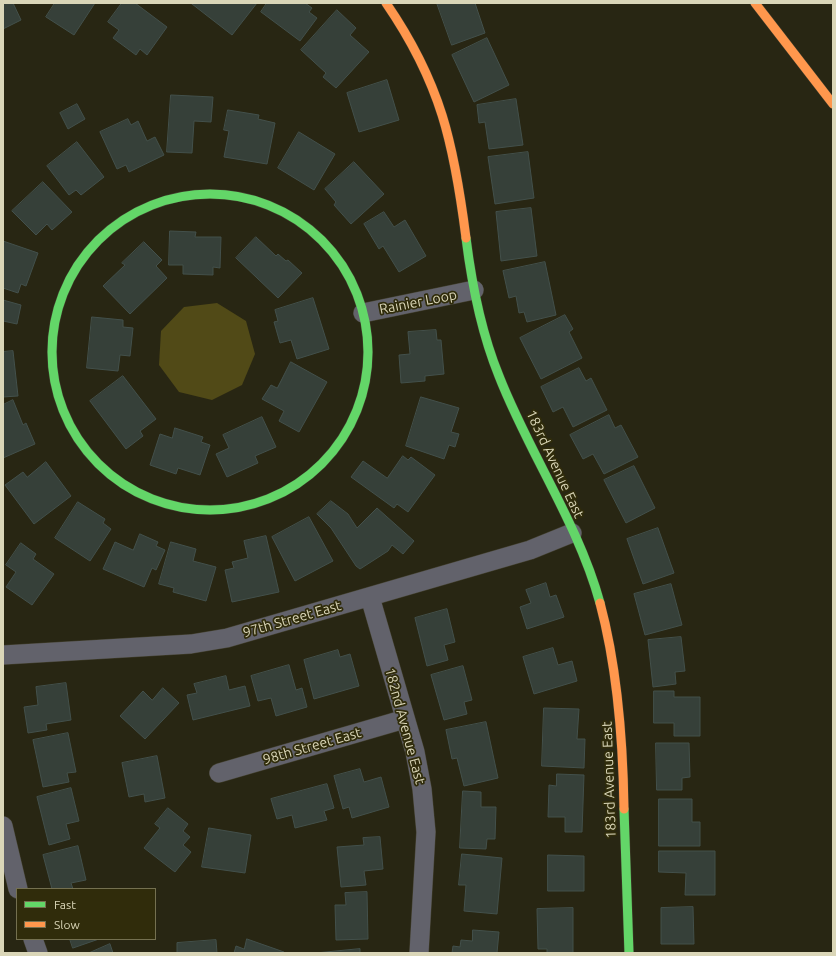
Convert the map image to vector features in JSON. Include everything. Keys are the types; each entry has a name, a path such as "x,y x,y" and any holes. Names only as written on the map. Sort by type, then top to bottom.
{"street":[{"name":"183rd Avenue East","path":"386,3 417,50 436,92 446,122 453,153 474,290 487,344 500,377 572,533 598,599 609,639 618,687 621,731 629,953"},
{"path":"755,3 833,104"},
{"path":"205,194 231,195 270,206 293,218 311,231 327,246 344,268 356,292 363,313 368,340 368,362 363,392 357,410 345,434 333,451 315,470 297,484 270,499 239,508 195,510 177,507 154,500 129,488 110,475 92,458 80,443 66,420 57,396 52,368 52,342 58,305 76,267 93,245 110,230 134,213 159,202 178,197 205,194"},
{"name":"Rainier Loop","path":"363,313 474,290"},
{"name":"97th Street East","path":"3,655 198,642 227,638 530,550 572,533"},
{"name":"182nd Avenue East","path":"370,597 415,752 422,789 426,832 419,953"},
{"name":"98th Street East","path":"219,773 405,719"},
{"path":"3,826 18,888"},
{"path":"34,940 38,953"}],"shaded area":[{"path":"217,303 246,321 255,354 242,385 212,400 179,392 159,365 161,331 184,307"}],"building":[{"path":"3,3 13,3 21,20 3,29"},
{"path":"55,3 95,3 74,35 46,17"},
{"path":"122,3 135,3 167,27 147,55 140,49 136,55 113,38 119,30 108,22"},
{"path":"257,3 232,35 192,4"},
{"path":"267,3 305,3 312,8 309,12 317,18 300,41 261,12"},
{"path":"437,3 475,3 485,33 452,45"},
{"path":"337,10 356,28 350,35 369,52 336,88 323,77 326,73 301,50"},
{"path":"487,38 509,85 474,102 452,55"},
{"path":"387,80 399,120 359,132 347,93"},
{"path":"171,95 213,97 211,122 194,121 192,153 167,152"},
{"path":"516,99 523,145 489,149 485,122 479,123 477,105"},
{"path":"77,104 85,119 68,129 60,113"},
{"path":"228,110 259,115 258,119 275,123 267,164 224,157 229,131 224,130"},
{"path":"128,119 131,125 138,121 147,141 155,137 164,155 129,172 126,165 117,169 100,132"},
{"path":"299,132 335,154 314,190 278,168"},
{"path":"77,142 104,177 81,195 76,190 69,195 47,166"},
{"path":"528,152 534,198 495,204 488,157"},
{"path":"354,162 384,194 351,224 334,205 336,202 325,189"},
{"path":"43,182 72,212 52,230 47,224 36,235 12,211"},
{"path":"531,208 537,256 501,261 496,212"},
{"path":"384,212 394,227 405,220 426,256 399,272 383,246 379,249 364,224"},
{"path":"170,231 196,232 195,237 221,237 220,268 213,267 213,275 183,274 183,265 169,265"},
{"path":"256,237 276,256 278,254 286,261 288,260 302,273 278,298 236,258"},
{"path":"3,241 38,253 26,286 21,284 18,293 3,288"},
{"path":"144,242 162,260 156,266 167,278 130,314 103,286 125,265 122,263"},
{"path":"545,262 556,315 527,322 524,312 519,313 516,296 509,298 503,271"},
{"path":"313,298 329,349 297,359 291,340 280,343 274,322 278,321 275,310"},
{"path":"3,300 21,305 17,324 3,321"},
{"path":"565,315 573,329 569,332 582,358 541,379 520,338"},
{"path":"92,317 123,320 123,327 133,328 130,356 120,355 118,371 87,368"},
{"path":"436,330 437,340 441,340 444,374 425,376 425,381 401,383 399,355 410,354 408,332"},
{"path":"13,351 18,396 3,397 3,352"},
{"path":"291,362 327,382 299,432 279,421 284,411 262,399 271,385 277,388"},
{"path":"579,368 586,381 591,378 607,410 573,427 563,407 553,412 541,387"},
{"path":"123,376 156,419 140,431 143,436 126,449 90,401"},
{"path":"421,397 459,408 451,432 459,434 455,447 449,445 444,459 406,446"},
{"path":"13,400 23,425 26,423 35,444 3,458 3,405"},
{"path":"609,415 615,428 621,425 638,457 604,474 593,454 583,459 570,435"},
{"path":"262,417 276,447 255,456 258,463 227,477 216,454 229,448 223,435"},
{"path":"175,428 203,437 201,442 210,445 200,475 178,468 176,474 150,465 160,434 172,438"},
{"path":"403,456 408,460 411,457 435,475 408,512 397,504 394,508 351,477 363,461 387,478"},
{"path":"46,462 71,496 34,524 5,485 23,472 27,477"},
{"path":"634,466 655,508 626,523 604,480"},
{"path":"331,501 348,514 357,528 377,508 414,541 403,554 392,545 388,551 360,569 356,566 331,528 317,514"},
{"path":"78,502 105,519 103,523 111,529 90,561 55,538"},
{"path":"309,517 333,561 295,581 272,537"},
{"path":"658,528 674,573 643,584 627,539"},
{"path":"140,534 158,542 156,546 165,550 156,570 152,568 144,587 103,569 115,542 133,550"},
{"path":"266,536 279,592 232,602 225,570 234,568 232,562 248,558 244,541"},
{"path":"171,542 196,549 193,561 216,567 206,601 173,592 174,588 159,584"},
{"path":"21,543 36,554 33,559 54,574 32,605 6,587 16,572 6,565"},
{"path":"546,583 550,597 556,595 564,617 527,629 520,607 531,603 526,590"},
{"path":"671,584 682,625 645,635 634,594"},
{"path":"447,609 455,642 444,645 448,660 427,666 415,618"},
{"path":"681,637 685,671 675,672 676,684 653,687 648,640"},
{"path":"553,648 558,665 572,661 577,681 534,694 523,657"},
{"path":"338,650 340,657 350,654 359,686 314,699 304,660"},
{"path":"289,665 296,690 302,688 307,707 276,716 271,698 258,701 251,676"},
{"path":"463,666 472,700 464,702 467,714 444,720 431,675"},
{"path":"226,676 229,690 245,686 250,706 193,720 187,695 197,693 194,684"},
{"path":"66,683 71,720 46,724 47,730 28,733 24,707 38,705 36,687"},
{"path":"163,688 179,703 145,739 120,716 143,691 152,700"},
{"path":"654,691 674,691 674,697 700,697 700,736 674,736 674,723 654,723"},
{"path":"544,708 579,709 577,739 585,739 584,768 542,766"},
{"path":"486,722 498,778 464,786 457,758 452,759 446,730"},
{"path":"68,733 76,772 67,773 69,782 43,787 33,740"},
{"path":"656,743 689,743 690,777 682,778 682,790 657,790"},
{"path":"157,756 165,798 145,802 144,794 129,797 122,763"},
{"path":"360,769 364,782 381,777 389,807 352,818 349,807 343,809 334,776"},
{"path":"557,774 584,775 582,832 565,832 565,817 548,817 549,785 556,786"},
{"path":"327,784 334,808 324,811 327,820 295,828 292,815 277,819 271,799"},
{"path":"71,788 79,821 66,824 70,839 49,845 37,797"},
{"path":"463,791 481,792 481,807 496,807 495,839 487,839 486,849 460,848"},
{"path":"659,799 692,799 692,822 700,822 700,846 659,846"},
{"path":"168,808 188,824 183,831 190,837 183,845 191,852 175,872 144,848 160,828 155,824"},
{"path":"209,828 251,835 245,873 202,867"},
{"path":"380,837 383,869 364,871 366,885 341,887 337,847 364,845 363,838"},
{"path":"78,846 86,880 71,883 73,888 52,888 43,855"},
{"path":"659,851 715,851 715,895 685,895 686,873 659,872"},
{"path":"462,854 502,858 497,914 464,911 466,885 459,885"},
{"path":"548,855 584,856 584,891 548,891"},
{"path":"367,892 368,939 336,940 335,905 346,905 345,893"},
{"path":"693,907 694,944 661,944 661,908"},
{"path":"573,908 573,953 547,953 547,949 538,949 537,909"},
{"path":"473,930 499,932 497,953 452,953 453,946 460,947 461,940 472,941"},
{"path":"247,939 284,953 234,953 236,946 244,949"},
{"path":"70,940 96,940 73,948"},
{"path":"216,940 217,953 177,953 177,943"},
{"path":"110,944 113,953 89,953"},
{"path":"360,949 360,953 316,953"}],"traffic: fast":[{"path":"210,194 241,197 270,206 298,221 322,240 341,264 356,292 365,321 368,352 365,383 356,412 341,440 322,464 298,483 270,498 241,507 210,510 179,507 150,498 122,483 98,464 79,440 64,412 55,383 52,352 55,321 64,292 79,264 98,240 122,221 150,206 179,197 210,194"},
{"path":"466,238 471,274 482,326 499,376 524,433 579,545 591,573 600,603"},
{"path":"624,809 629,953"}],"traffic: slow":[{"path":"386,3 405,32 420,60 442,115 450,143 456,173 466,238"},
{"path":"755,3 833,104"},
{"path":"600,603 615,679 621,731 624,809"}]}
